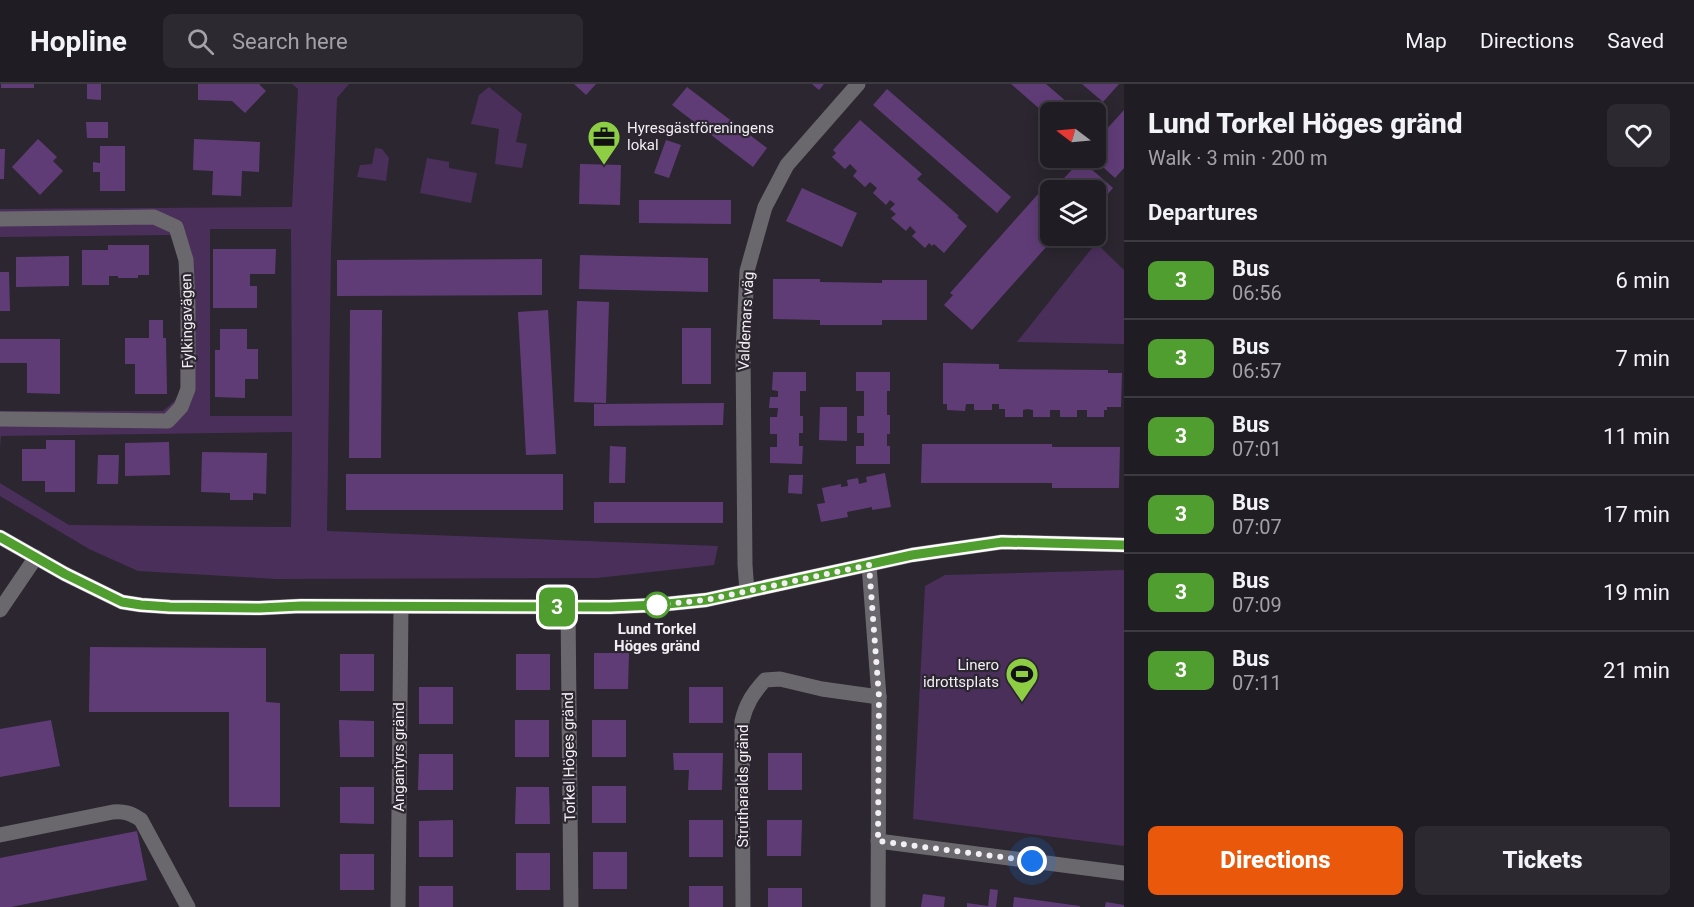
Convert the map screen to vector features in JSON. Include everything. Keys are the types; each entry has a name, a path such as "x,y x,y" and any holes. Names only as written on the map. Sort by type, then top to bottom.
{"street":[{"name":"Valdemars väg","path":"747,592 743,352 747,271 765,207 787,165 858,84"},
{"name":"Fylkingavägen","path":"0,219 154,217 176,227 186,260 188,389 181,406 168,421 0,419"},
{"path":"0,537 65,574 122,602 170,607 260,608 657,605 706,600 912,555 1002,542 1124,545"},
{"path":"0,610 36,557"},
{"path":"869,565 879,697 878,907"},
{"name":"Angantyrs gränd","path":"398,907 401,607"},
{"name":"Torkel Höges gränd","path":"568,607 571,907"},
{"name":"Strutharalds gränd","path":"743,907 742,721 752,695 765,680 780,679 822,689 879,697"},
{"path":"0,835 113,812 133,815 141,820 188,907"},
{"path":"878,841 1124,873"}],"shaded area":[{"path":"292,84 349,84 337,98 331,250 327,531 718,546 714,565 597,578 276,579 138,571 89,549 0,496 0,483 69,525 291,527 292,432 1,436 0,448 0,411 163,411 180,396 182,269 171,235 0,237 0,209 292,207 298,89","holes":["210,229 291,229 292,416 210,416"]},
{"path":"489,87 522,114 516,142 527,144 522,168 495,164 499,129 471,124 479,95"},
{"path":"375,148 382,149 389,158 386,181 357,177 360,165 372,164"},
{"path":"427,158 449,162 449,168 477,173 471,203 420,193"},
{"path":"1094,246 1099,246 1124,270 1124,344 1017,342"},
{"name":"Linero idrottsplats","path":"1124,570 1124,846 913,819 925,586 945,575"}],"building":[{"path":"1,84 34,84 34,88 1,88"},
{"path":"87,84 101,84 101,100 87,99"},
{"path":"198,84 259,84 266,91 245,113 232,101 198,100"},
{"path":"574,84 596,84 586,95"},
{"path":"812,84 824,84 819,90"},
{"path":"1011,84 1046,84 1067,102 1040,102 1040,109"},
{"path":"1082,84 1119,84 1103,102"},
{"path":"687,87 767,148 753,167 672,105"},
{"path":"887,89 1011,197 997,213 873,105"},
{"path":"1124,110 1124,168 1115,178 1104,168 1106,168 1106,130"},
{"path":"860,120 922,174 917,179 959,216 957,217 967,226 944,253 934,244 932,246 929,243 925,248 912,236 916,232 910,226 906,231 891,218 896,214 890,209 895,204 890,200 886,205 873,193 877,188 870,182 865,187 853,176 857,171 850,164 845,169 832,157 836,153 833,150"},
{"path":"86,122 108,122 108,138 87,138"},
{"path":"38,139 57,157 53,161 63,171 40,195 12,167"},
{"path":"194,139 260,142 259,172 242,171 241,196 212,195 213,171 193,170"},
{"path":"666,140 681,145 669,178 654,173"},
{"path":"100,146 125,146 125,191 100,191 100,172 93,172 93,162 100,163"},
{"path":"0,149 5,149 4,179 0,179"},
{"path":"580,164 621,165 620,205 579,204"},
{"path":"1074,168 1090,168 1104,180 1062,180"},
{"path":"1106,182 1113,188 1106,196"},
{"path":"802,188 857,213 842,247 786,221"},
{"path":"1040,194 1040,246 1047,246 972,330 944,305 953,295 950,293"},
{"path":"639,200 731,200 731,224 639,223"},
{"path":"108,245 149,245 149,275 138,275 138,278 109,276 109,285 82,285 82,250 108,250"},
{"path":"213,249 276,249 275,274 250,274 250,286 257,286 257,308 213,308"},
{"path":"580,255 708,258 708,292 579,289"},
{"path":"69,256 69,286 16,287 16,257"},
{"path":"542,259 542,295 337,296 337,260"},
{"path":"0,272 9,272 10,311 0,311"},
{"path":"773,279 882,283 882,280 927,280 927,320 882,320 882,325 820,325 820,320 773,319"},
{"path":"577,301 609,302 606,403 574,402"},
{"path":"350,310 382,310 381,458 349,458"},
{"path":"548,310 556,454 526,455 518,312"},
{"path":"149,320 163,320 163,338 166,338 167,394 135,394 135,364 125,364 125,338 149,338"},
{"path":"682,328 711,328 711,384 682,384"},
{"path":"220,329 247,329 247,349 258,349 258,379 245,379 245,398 215,397 215,350 220,350"},
{"path":"0,339 60,339 60,394 27,393 27,363 0,363"},
{"path":"943,363 999,364 999,369 1108,370 1108,373 1122,373 1121,407 1107,407 1107,410 1104,410 1104,417 1087,417 1087,410 1077,410 1077,417 1060,417 1060,410 1050,410 1050,417 1033,417 1033,410 1027,409 1023,410 1023,417 1005,417 1005,409 999,409 999,404 992,404 992,410 974,410 974,404 966,404 965,411 947,410 947,404 943,404"},
{"path":"773,372 806,372 806,391 800,391 803,433 799,433 799,446 803,446 802,464 770,463 770,447 777,447 777,434 770,434 770,417 777,417 778,408 769,408 770,397 778,397 778,391 772,390"},
{"path":"856,372 890,372 887,415 890,415 890,434 887,434 887,446 890,446 890,464 856,464 856,446 864,446 864,433 857,433 857,416 864,416 864,391 856,391"},
{"path":"724,403 723,425 594,426 594,404"},
{"path":"820,407 847,407 847,441 819,440"},
{"path":"46,440 75,440 75,492 45,492 45,481 22,481 22,449 46,449"},
{"path":"169,442 170,475 125,476 125,443"},
{"path":"922,444 1052,444 1052,447 1120,447 1119,488 1052,488 1052,483 921,483"},
{"path":"610,446 626,447 625,483 609,483"},
{"path":"202,452 267,453 266,494 253,493 253,500 230,500 230,493 201,492"},
{"path":"98,455 119,455 118,484 97,484"},
{"path":"885,473 891,507 872,510 872,507 847,512 848,517 821,522 817,504 825,503 822,488 841,484 841,487 848,486 847,480 858,478 859,484 867,482 866,477"},
{"path":"346,474 563,474 563,510 346,510"},
{"path":"789,475 803,475 802,494 788,493"},
{"path":"594,502 723,502 723,523 594,523"},
{"path":"90,647 266,648 266,702 280,703 280,807 229,807 229,712 89,712"},
{"path":"594,653 629,653 628,689 594,689"},
{"path":"340,654 374,654 374,691 340,691"},
{"path":"516,654 550,654 550,690 516,690"},
{"path":"419,687 453,687 453,724 419,724"},
{"path":"689,687 723,687 723,723 689,723"},
{"path":"51,720 60,766 0,777 0,729"},
{"path":"339,720 374,721 374,757 340,757"},
{"path":"515,720 549,720 549,757 515,757"},
{"path":"592,720 626,720 626,757 592,757"},
{"path":"673,753 723,753 722,790 688,790 689,770 674,770"},
{"path":"768,753 802,753 802,790 768,790"},
{"path":"419,754 453,754 453,790 418,790"},
{"path":"592,786 626,786 626,823 592,823"},
{"path":"340,787 374,787 374,824 340,823"},
{"path":"516,787 549,787 550,824 515,824"},
{"path":"453,820 453,857 419,857 419,821"},
{"path":"689,820 723,820 723,857 689,857"},
{"path":"767,820 802,820 801,856 767,856"},
{"path":"137,831 147,880 11,907 0,907 0,858"},
{"path":"593,852 627,852 627,889 593,889"},
{"path":"516,853 550,853 550,890 516,890"},
{"path":"340,854 374,854 374,890 340,890"},
{"path":"419,886 453,886 453,907 419,907"},
{"path":"689,886 723,886 723,907 689,907"},
{"path":"768,888 802,888 802,907 768,907"},
{"path":"990,889 998,890 996,907 988,907"},
{"path":"923,894 945,897 944,907 921,907"},
{"path":"1014,897 1080,906 1080,907 1013,907"},
{"path":"1106,902 1124,905 1124,907 1105,907"},
{"path":"967,903 988,906 988,907 967,907"}],"bus line":[{"name":"3","path":"0,537 65,574 122,602 170,607 260,608 657,605 706,600 912,555 1002,542 1124,545"}],"place":[{"name":"Hyresgästföreningens lokal","path":"604,166"},
{"name":"Lund Torkel Höges gränd","path":"657,605"},
{"name":"Linero idrottsplats","path":"1022,703"}],"route":[{"path":"657,605 706,600 869,565 879,697 878,841 1032,861"}]}
